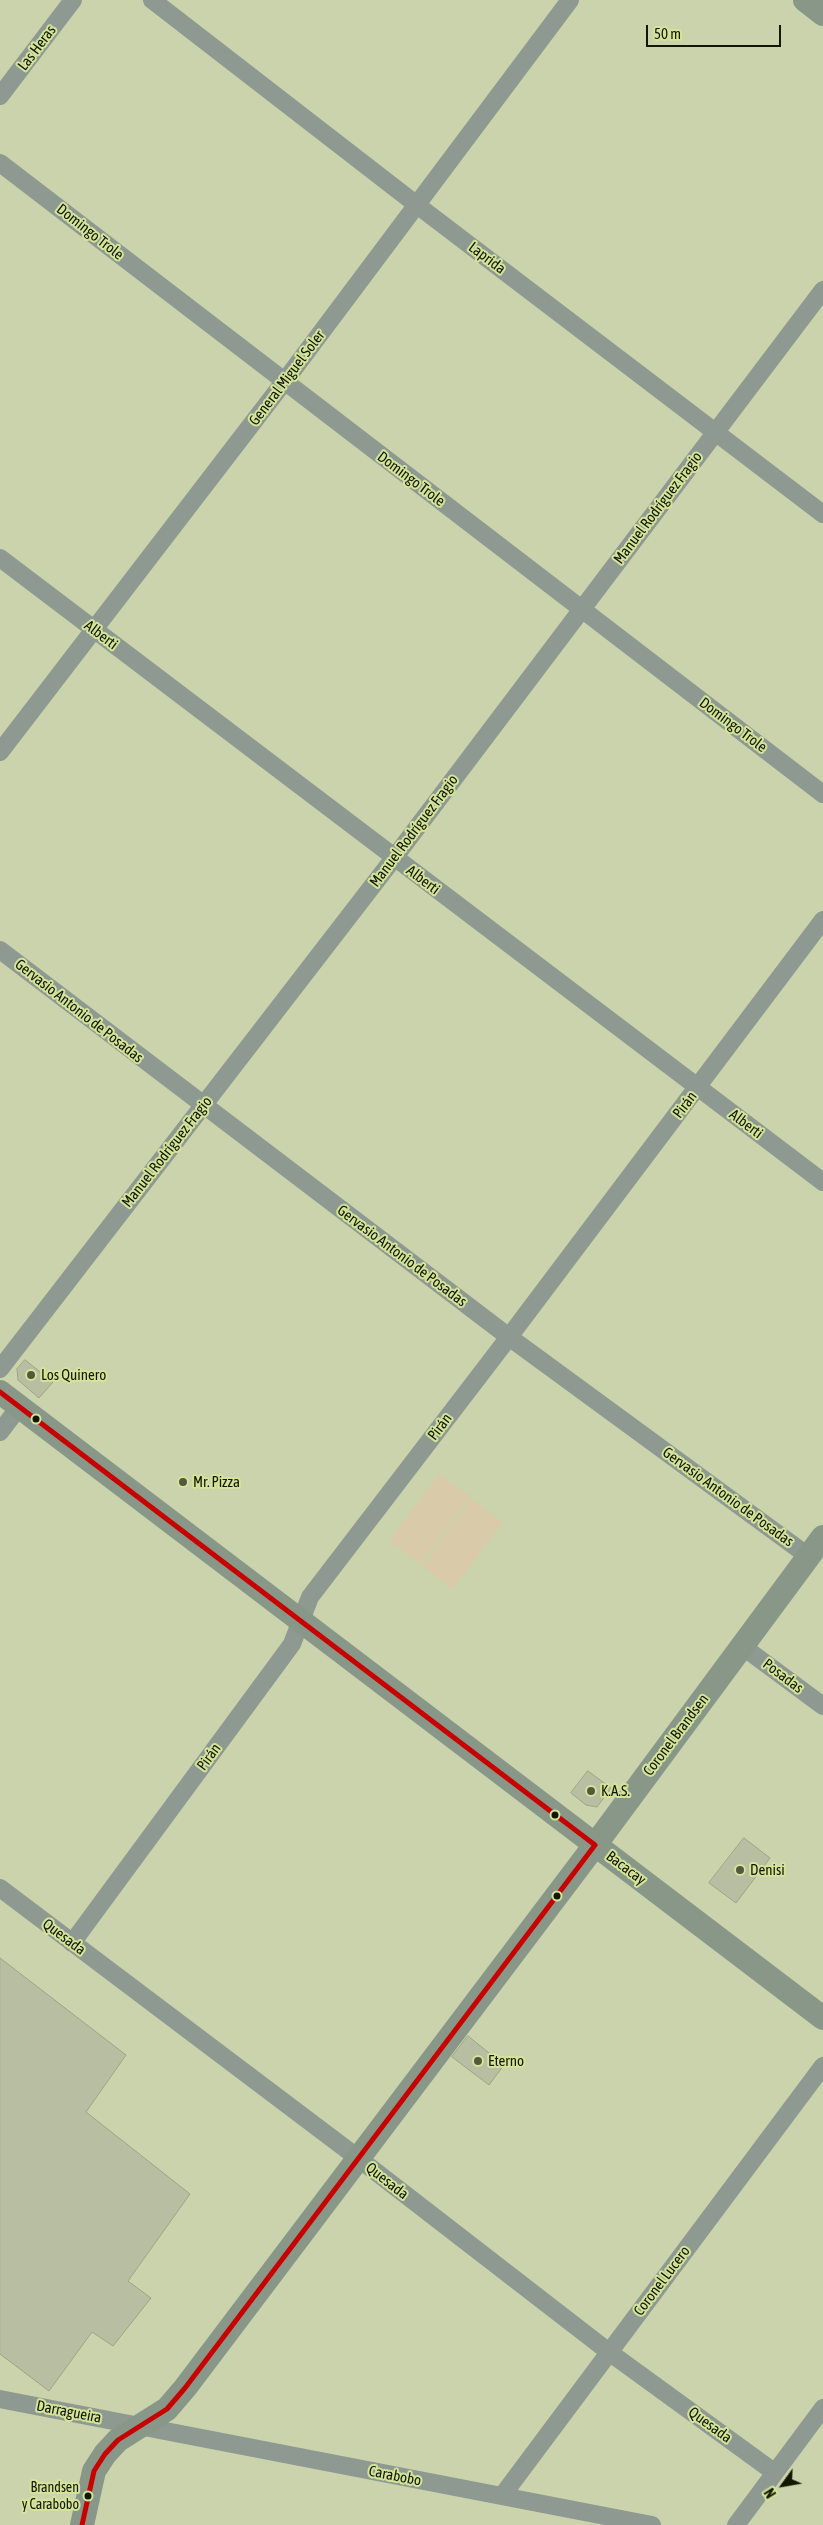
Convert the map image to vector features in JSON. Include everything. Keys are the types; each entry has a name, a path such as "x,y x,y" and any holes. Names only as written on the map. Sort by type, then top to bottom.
{"street":[{"name":"Las Heras","path":"0,96 73,0"},
{"name":"Laprida","path":"152,0 417,206 823,514"},
{"name":"General Miguel Soler","path":"0,752 284,382 570,0"},
{"path":"805,0 823,14"},
{"name":"Domingo Trole","path":"0,163 823,794"},
{"name":"Manuel Rodríguez Fragio","path":"0,1369 394,858 823,290"},
{"name":"Alberti","path":"0,558 823,1182"},
{"name":"Pirán","path":"72,1943 292,1644 310,1597 698,1088 823,920"},
{"name":"Gervasio Antonio de Posadas","path":"0,950 202,1106 509,1337 808,1556"},
{"name":"Bacacay","path":"0,1392 823,2018"},
{"path":"0,1432 19,1406"},
{"name":"Coronel Brandsen","path":"82,2525 94,2471 118,2440 138,2426 159,2415 177,2397 595,1844 823,1536"},
{"name":"Posadas","path":"742,1646 823,1706"},
{"name":"Quesada","path":"0,1888 358,2158 609,2352 774,2472"},
{"name":"Coronel Lucero","path":"502,2496 823,2066"},
{"name":"Darragueira","path":"0,2399 138,2426"},
{"path":"736,2525 823,2408"},
{"name":"Carabobo","path":"138,2426 652,2525"}],"shaded area":[{"path":"439,1474 471,1497 420,1564 389,1541"},
{"path":"471,1499 503,1522 453,1589 422,1566"}],"building":[{"name":"Los Quinero","path":"25,1360 53,1382 39,1398 18,1380 17,1369"},
{"name":"K.A.S.","path":"588,1771 611,1788 597,1807 586,1805 571,1793"},
{"name":"Denisi","path":"744,1838 770,1858 736,1903 709,1883"},
{"path":"0,1958 126,2055 86,2112 190,2194 128,2281 151,2298 113,2346 92,2332 49,2391 0,2354"},
{"name":"Eterno","path":"468,2036 504,2065 489,2085 452,2057"}],"transit line":[{"path":"0,1392 595,1845"},
{"path":"82,2525 94,2471 105,2454 118,2440 167,2409 185,2388 595,1845"}],"place":[{"name":"Los Quinero","path":"31,1375"},
{"name":"Mr. Pizza","path":"183,1482"},
{"name":"K.A.S.","path":"591,1791"},
{"name":"Denisi","path":"740,1870"},
{"name":"Eterno","path":"478,2061"},
{"name":"Brandsen y Carabobo","path":"88,2496"}]}
